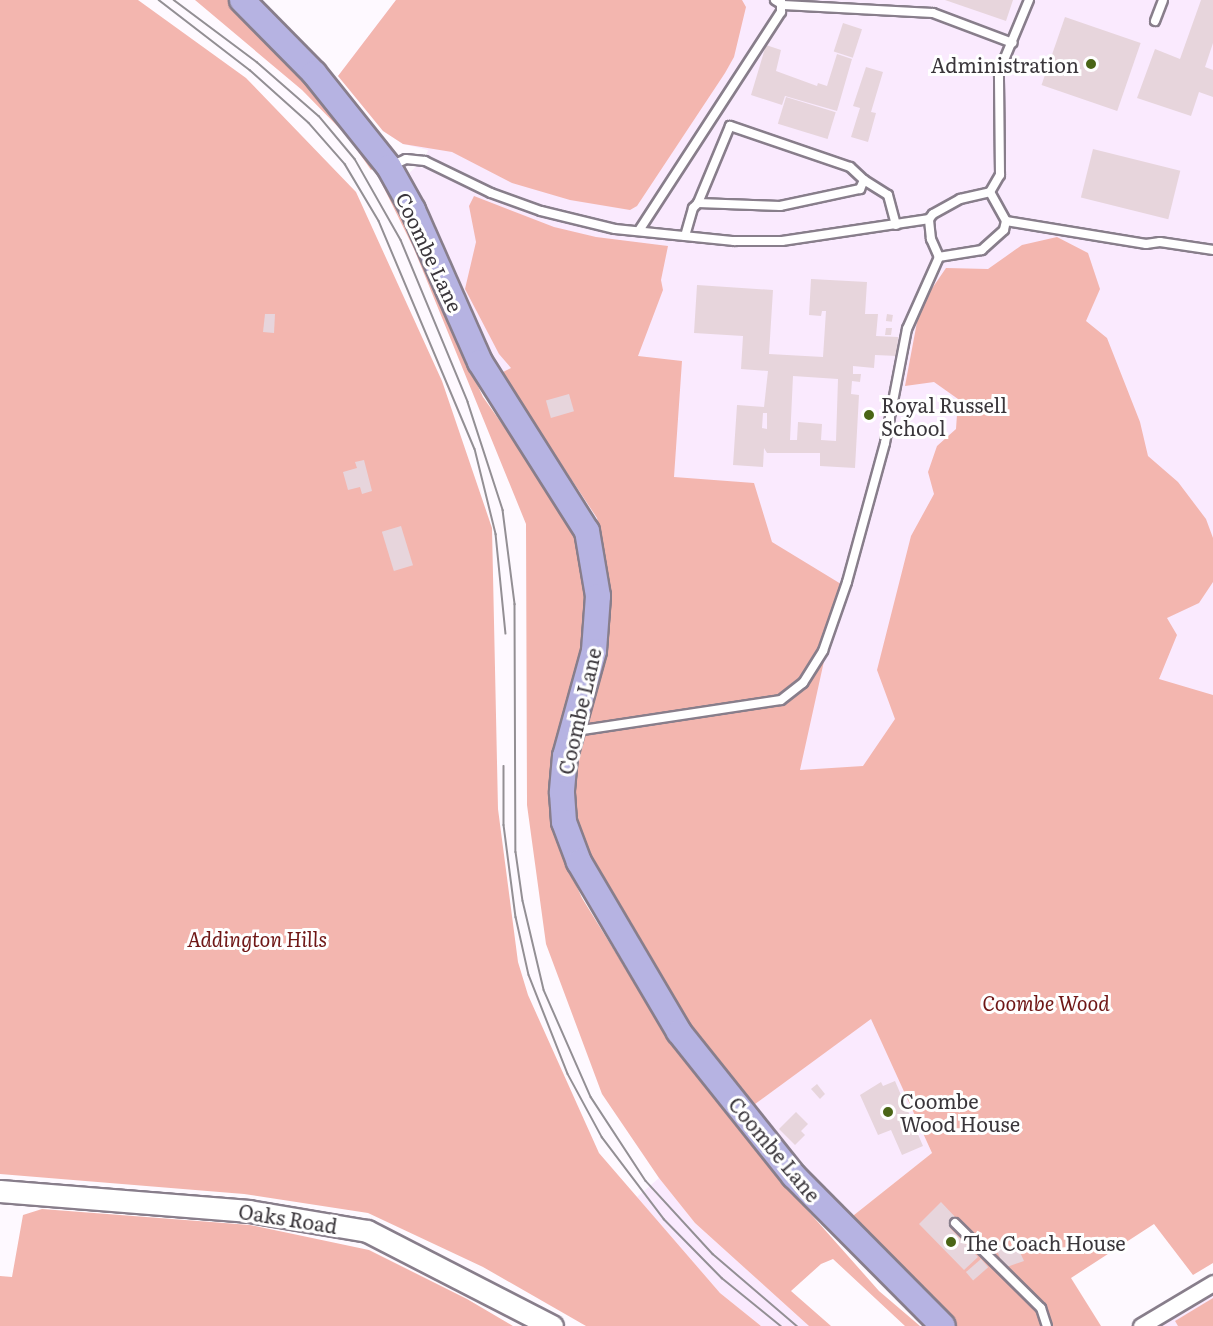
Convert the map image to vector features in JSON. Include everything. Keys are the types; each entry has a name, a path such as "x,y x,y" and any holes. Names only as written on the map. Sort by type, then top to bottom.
{"main road":[{"name":"Coombe Lane","path":"242,0 314,73 389,167 413,210 480,362 586,531 598,596 594,651 563,764 564,822 579,862 679,1032 794,1176 943,1326"}],"street":[{"name":"Oaks Road","path":"0,1191 249,1211 367,1231 552,1326"},
{"path":"1141,1326 1163,1320 1213,1283"}],"lane":[{"path":"775,0 933,14 1013,43"},
{"path":"389,167 406,159 425,161 491,193 567,219 592,226 640,229 685,236 782,241 929,219 960,199 990,192 1000,175 999,72 1029,0"},
{"path":"1155,21 1163,0"},
{"path":"640,229 782,2"},
{"path":"685,236 693,208 698,203 730,126 850,167 864,180 888,195 896,225"},
{"path":"698,203 780,206 860,189 864,180"},
{"path":"939,257 982,250 1004,230 1006,221 990,192"},
{"path":"570,732 782,700 803,683 823,651 847,582 885,443 907,329 939,257 929,219"},
{"path":"1006,221 1146,244 1160,242 1213,250"},
{"path":"955,1223 1041,1308 1047,1326"}],"shaded area":[{"name":"Royal Russell School","path":"396,0 1213,0 1213,811 579,820 606,595 460,297 409,173 417,166 422,168 428,150 403,144 383,131 338,76"},
{"path":"871,1018 932,1153 849,1219 751,1107"},
{"path":"659,1178 695,1223 809,1326 761,1326 720,1293 637,1197"},
{"path":"1213,1295 1213,1326 1160,1326"}],"green space":[{"name":"Addington Hills","path":"0,0 138,0 246,78 356,192 442,381 492,528 498,809 518,962 528,995 599,1153 720,1293 761,1326 586,1326 483,1267 368,1213 244,1194 0,1174"},
{"path":"195,0 228,0 296,67 377,165 371,170 348,137 302,90"},
{"path":"396,0 742,0 746,7 734,57 725,73 637,206 630,210 570,200 512,183 452,152 403,144 383,131 338,76"},
{"path":"384,178 423,251 444,313 483,397 562,509 579,541 586,602 582,648 550,813 559,848 582,898 668,1038 699,1078 801,1203 879,1291 920,1326 905,1326 833,1259 821,1264 791,1291 831,1326 809,1326 695,1223 659,1178 602,1094 546,944 527,805 526,524 414,249 380,180"},
{"name":"Coombe Wood","path":"474,196 554,227 596,237 668,246 661,280 663,290 638,356 682,361 674,477 754,483 772,542 841,584 800,770 863,766 895,719 877,670 911,536 934,494 928,472 937,446 956,429 958,399 934,382 905,386 920,306 946,268 988,269 1022,245 1057,237 1088,253 1100,289 1086,321 1107,338 1140,422 1148,456 1178,482 1206,519 1213,538 1213,582 1199,603 1167,618 1177,635 1159,679 1213,695 1213,1263 1193,1275 1154,1224 1071,1278 1101,1326 955,1326 849,1219 932,1153 871,1019 751,1107 689,1032 596,872 575,820 571,771 600,678 609,629 609,578 597,518 501,373 511,368 499,354 465,289 476,242 469,206"},
{"path":"42,1209 250,1225 369,1250 467,1299 513,1326 0,1326 0,1276 12,1277 23,1215"},
{"path":"1213,1298 1213,1326 1178,1326 1175,1321"}],"building":[{"path":"945,0 1013,0 1006,21"},
{"path":"1201,0 1213,0 1213,43 1205,67 1213,70 1213,97 1199,92 1191,116 1137,98 1155,49 1180,59"},
{"name":"Administration","path":"1065,17 1141,43 1117,111 1042,85"},
{"path":"843,23 862,29 853,58 834,52"},
{"path":"766,45 781,50 776,71 817,86 818,83 827,86 837,54 852,59 837,111 785,96 782,105 751,95"},
{"path":"866,67 883,72 871,112 876,113 868,142 851,137 860,108 853,106"},
{"path":"786,97 836,112 828,139 778,124"},
{"path":"1093,149 1180,171 1168,219 1081,198"},
{"path":"811,279 867,282 865,314 878,314 876,336 898,337 897,356 875,355 874,368 853,366 853,374 861,374 860,382 852,381 851,394 859,395 855,468 820,466 820,453 767,453 764,448 763,467 733,465 737,405 764,407 768,371 741,369 743,336 694,333 697,285 773,290 769,354 823,357 826,311 822,311 821,316 809,315","holes":["793,376 838,379 836,441 821,440 822,424 798,422 797,440 790,440","763,413 767,413 767,429 762,428"]},
{"path":"265,314 275,314 274,333 263,332"},
{"path":"887,314 893,315 892,322 886,321"},
{"path":"886,328 892,328 891,335 885,335"},
{"path":"569,394 574,411 551,418 546,401"},
{"path":"364,460 372,491 362,494 360,487 348,490 343,472 357,468 355,462"},
{"path":"401,526 413,565 394,571 382,532"},
{"name":"Coombe Wood House","path":"895,1081 923,1146 902,1155 891,1130 878,1135 860,1095 881,1082 883,1086"},
{"path":"817,1084 825,1094 820,1099 811,1089"},
{"path":"796,1112 808,1124 801,1131 805,1135 795,1145 779,1129"},
{"name":"The Coach House","path":"941,1202 958,1220 950,1228 978,1257 964,1270 919,1224"},
{"path":"1004,1245 1005,1249 1012,1246 1014,1251 1019,1250 1024,1261 1004,1268 996,1248"},
{"path":"981,1259 988,1267 973,1280 966,1272"}],"tram line":[{"path":"159,0 250,70 309,123 345,164 379,221 475,449 496,534 506,634"},
{"path":"174,0 257,62 319,116 355,159 401,240 468,402 503,510 515,604 516,852 523,901 544,990 591,1097 646,1181 713,1254 797,1326"},
{"path":"504,766 504,825 516,917 529,975 568,1074 602,1137 664,1219 722,1278 781,1326"}],"place":[{"name":"Administration","path":"1091,64"},
{"name":"Royal Russell School","path":"869,415"},
{"name":"Coombe Wood House","path":"888,1112"},
{"name":"The Coach House","path":"951,1242"}]}
